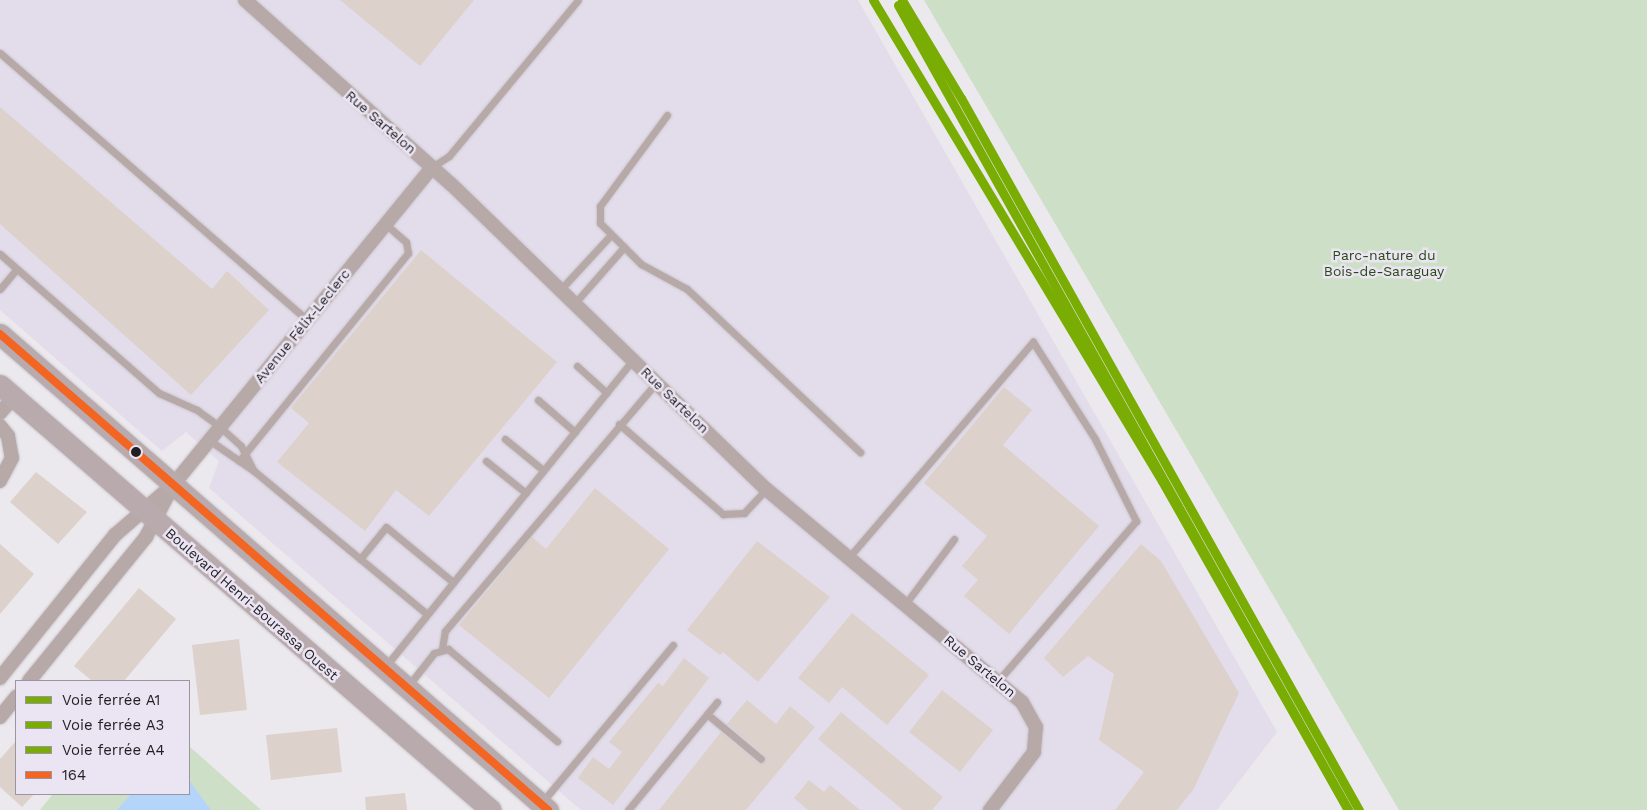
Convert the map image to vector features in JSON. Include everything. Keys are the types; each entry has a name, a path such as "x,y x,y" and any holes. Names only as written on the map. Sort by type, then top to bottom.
{"main road":[{"path":"0,334 545,807"},
{"name":"Boulevard Henri-Bourassa Ouest","path":"5,398 149,515 491,810"}],"street":[{"name":"Rue Sartelon","path":"245,0 432,167 766,489 850,556 998,680 1027,707 1037,739 1031,759 990,810"},
{"name":"Avenue Félix-Leclerc","path":"30,680 133,555 149,515 432,167"},
{"path":"0,426 8,436 12,458 0,481"},
{"name":"Avenue Félix-Leclerc","path":"0,678 115,535 149,515"},
{"path":"0,717 15,698"}],"lane":[{"path":"432,167 449,156 578,0"},
{"path":"0,53 308,320"},
{"path":"667,116 600,206 598,218 611,235 648,270 687,289 860,452"},
{"path":"239,461 408,253 406,242 385,224"},
{"path":"560,290 611,235"},
{"path":"574,304 624,247"},
{"path":"0,254 159,392 197,410 220,427 245,454 254,471"},
{"path":"0,289 18,269"},
{"path":"850,556 1033,342 1095,439 1136,520 998,680"},
{"path":"384,667 633,360"},
{"path":"577,366 607,392"},
{"path":"407,687 442,648 445,631 656,382"},
{"path":"538,400 575,432"},
{"path":"619,424 723,514 744,512 766,489"},
{"path":"505,439 544,470"},
{"path":"210,440 254,471 427,614"},
{"path":"486,461 526,493"},
{"path":"360,558 386,527 453,582"},
{"path":"906,603 954,539"},
{"path":"545,807 673,645"},
{"path":"442,648 452,651 557,741"},
{"path":"628,810 717,702"},
{"path":"707,714 760,759"}],"shaded area":[{"path":"0,0 858,0 1277,732 1217,810 581,810 209,488 219,461 186,432 162,451 0,310"}],"green space":[{"name":"Parc-nature du Bois-de-Saraguay","path":"924,0 1647,0 1647,810 1399,810"},
{"path":"190,747 261,810 40,810 52,795 190,795"}],"water":[{"path":"190,781 211,810 117,810 130,795 190,795"}],"building":[{"path":"340,0 474,0 420,66"},
{"path":"0,107 212,289 227,271 269,310 191,395 0,224"},
{"path":"421,250 557,362 429,516 396,490 365,531 277,462 309,423 291,408"},
{"path":"1004,387 1032,410 1003,445 1099,526 1009,634 964,596 978,580 962,566 987,536 924,483"},
{"path":"36,472 87,512 58,544 10,502"},
{"path":"595,488 669,549 549,698 459,625 532,537 546,549"},
{"path":"757,541 830,597 758,682 723,652 720,655 687,630"},
{"path":"0,544 34,574 0,614"},
{"path":"1141,544 1161,561 1239,693 1193,790 1177,810 1115,810 1144,772 1099,740 1114,674 1088,656 1063,677 1044,658"},
{"path":"139,588 176,619 125,680 91,680 74,666"},
{"path":"852,613 929,675 887,725 842,687 829,703 798,678"},
{"path":"239,639 247,710 200,715 192,645"},
{"path":"684,658 709,678 613,805 578,778 593,757 609,769 622,752 609,742 658,683 663,686"},
{"path":"942,690 993,730 960,772 909,732"},
{"path":"747,700 776,724 790,706 815,727 746,810 659,810 721,732 758,763 765,762 764,755 727,724"},
{"path":"841,712 943,797 932,810 903,810 818,739"},
{"path":"337,728 342,772 271,780 266,735"},
{"path":"15,742 15,795 33,795 22,807 0,787 0,759"},
{"path":"809,780 824,792 830,785 860,810 808,810 794,798"},
{"path":"405,793 407,810 366,810 365,797"}],"rail line":[{"name":"A1","path":"873,0 1162,481 1348,810"},
{"name":"A3","path":"902,0 961,98 1359,810"},
{"name":"A4","path":"898,5 1348,810"}],"transit line":[{"name":"164","path":"0,334 548,810"}]}
